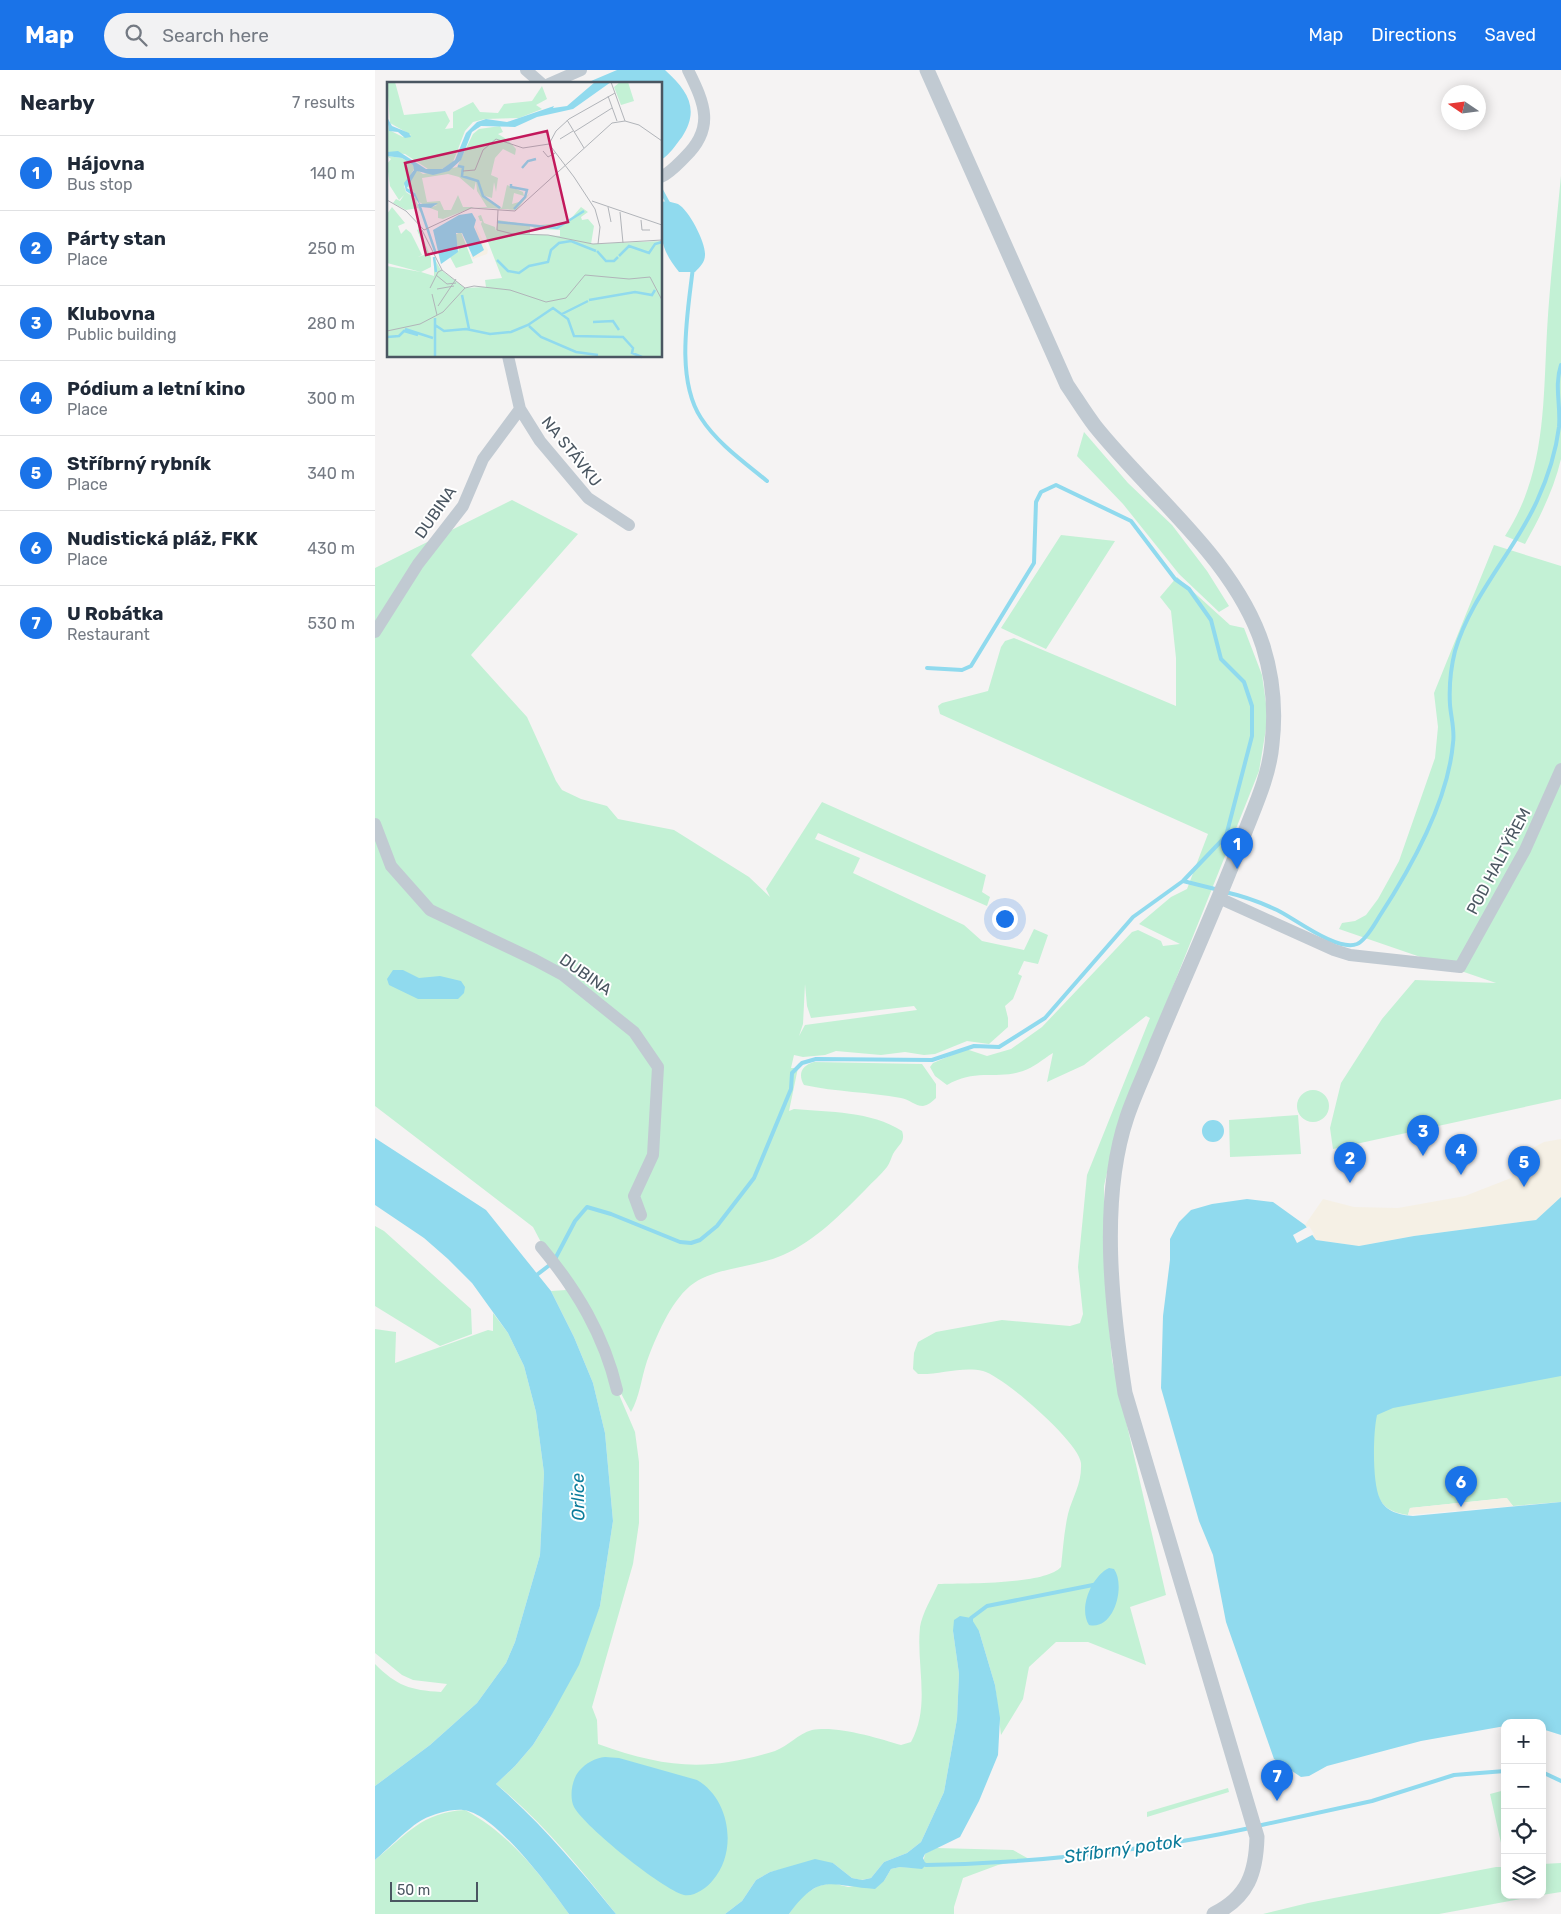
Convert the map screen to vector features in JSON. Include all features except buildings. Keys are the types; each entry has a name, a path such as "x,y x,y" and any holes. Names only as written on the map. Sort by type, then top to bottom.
{"street":[{"path":"526,70 541,82"},
{"path":"554,82 581,70"},
{"path":"663,175 669,173 697,146 705,125 696,86 688,70"},
{"path":"927,70 1067,384 1095,426 1167,505 1230,580 1245,605 1263,644 1275,692 1272,746 1264,782 1219,898 1127,1118 1113,1174 1112,1241 1117,1344 1125,1393 1213,1695 1257,1837 1253,1871 1244,1891 1217,1912"},
{"name":"NA STÁVKU","path":"508,358 520,409 540,442 588,498 629,525"},
{"name":"DUBINA","path":"375,632 418,564 463,506 483,459 520,409"},
{"name":"POD HALTÝŘEM","path":"1219,898 1334,950 1350,955 1460,967 1525,850 1561,768"},
{"name":"DUBINA","path":"375,824 391,866 430,910 535,960 563,976 634,1032 658,1067 653,1155 634,1196 641,1215"},
{"path":"541,1247 578,1294 600,1335 610,1359 617,1390"}],"green space":[{"path":"1561,176 1561,459 1546,503 1525,544 1505,536 1528,488 1540,437 1550,293"},
{"path":"1084,432 1128,483 1172,525 1207,571 1229,606 1219,612 1179,574 1123,504 1077,456"},
{"path":"512,500 578,534 471,655 527,717 556,781 562,790 581,799 607,806 618,819 674,830 749,877 770,897 766,889 822,802 986,875 982,892 990,897 987,906 818,833 815,839 860,858 853,873 964,925 982,941 1024,950 1034,929 1048,935 1038,964 1024,961 1018,974 1022,976 1013,999 1005,1006 1008,1027 989,1044 967,1041 935,1054 924,1055 905,1052 881,1055 836,1051 825,1055 803,1057 794,1055 791,1068 796,1068 799,1063 789,1111 794,1109 835,1112 863,1116 890,1124 902,1131 903,1138 888,1165 837,1217 817,1235 795,1249 759,1263 710,1275 690,1286 676,1302 659,1331 647,1361 631,1412 609,1371 635,1432 639,1462 639,1523 633,1564 592,1707 597,1720 598,1744 644,1758 666,1762 707,1764 751,1758 775,1751 807,1732 822,1729 857,1733 901,1745 911,1742 917,1728 922,1700 920,1627 925,1611 938,1584 1022,1580 1052,1573 1061,1567 1068,1514 1077,1489 1081,1470 1081,1463 1077,1453 1068,1440 1039,1411 993,1376 983,1371 975,1370 918,1374 913,1369 914,1353 918,1342 936,1332 1002,1320 1070,1326 1080,1323 1083,1314 1078,1267 1087,1175 1150,1018 1146,1016 1084,1065 1047,1082 1053,1053 1027,1070 1004,1075 977,1075 957,1080 947,1085 935,1076 930,1067 933,1063 966,1049 987,1056 1011,1049 1042,1027 1132,932 1138,930 1161,941 1163,946 1180,944 1139,924 1171,897 1187,889 1208,834 940,714 938,706 942,703 988,691 1001,647 1005,641 1014,638 1176,706 1176,658 1171,611 1160,597 1177,577 1230,625 1244,628 1262,675 1268,717 1259,771 1118,1124 1104,1186 1105,1279 1112,1360 1166,1595 1130,1607 1146,1665 1088,1642 1056,1642 1029,1667 1023,1699 1001,1735 995,1685 979,1631 953,1631 959,1674 957,1719 944,1792 921,1842 907,1853 884,1862 871,1878 861,1880 852,1878 833,1863 792,1867 770,1872 756,1880 742,1901 725,1914 616,1914 574,1862 544,1829 496,1784 533,1745 551,1716 600,1606 613,1521 605,1433 593,1383 574,1337 551,1291 566,1290 533,1227 375,1106 375,568","holes":["805,984 807,1006 811,1018 914,1006 917,1010 805,1025 799,1036 803,1024"]},
{"path":"1061,535 1115,541 1046,649 1001,628"},
{"path":"1494,545 1561,566 1561,1099 1333,1149 1330,1128 1341,1083 1382,1019 1415,980 1496,983 1339,929 1342,923 1355,921 1366,915 1378,899 1399,861 1435,758 1438,727 1434,693"},
{"path":"814,1062 922,1064 936,1084 936,1098 923,1106 901,1098 804,1085 801,1077 802,1070"},
{"path":"1313,1090 1319,1091 1324,1095 1328,1100 1328,1112 1324,1117 1319,1121 1313,1122 1307,1121 1302,1117 1298,1112 1297,1106 1298,1100 1302,1095 1307,1091"},
{"path":"1298,1115 1301,1154 1230,1157 1229,1120"},
{"path":"375,1226 384,1231 471,1309 472,1334 440,1346 375,1306"},
{"path":"493,1313 508,1333 524,1366 536,1412 544,1473 540,1555 515,1642 506,1663 477,1703 430,1745 375,1786 375,1664 397,1682 412,1688 441,1692 447,1684 413,1680 402,1675 375,1653 375,1329 396,1332 395,1363 488,1330 493,1331"},
{"path":"1561,1375 1561,1502 1513,1506 1506,1498 1410,1508 1408,1515 1391,1510 1381,1502 1376,1491 1373,1469 1372,1443 1375,1413 1391,1406"},
{"path":"1228,1788 1229,1792 1147,1817 1147,1812"},
{"path":"1501,1791 1501,1843 1490,1794"},
{"path":"465,1810 496,1831 523,1856 569,1914 375,1914 375,1860 426,1820 437,1815"},
{"path":"936,1848 1013,1850 1029,1859 998,1865 963,1878 954,1907 954,1914 789,1914 801,1897 818,1886 832,1883 848,1887 884,1881 891,1869 900,1867 922,1868 925,1854"},
{"path":"1561,1863 1561,1892 1546,1894 1546,1864"},
{"path":"1496,1867 1501,1867 1501,1899 1520,1899 1439,1914 1263,1914 1308,1903"}],"sand":[{"path":"1561,1139 1561,1197 1536,1220 1414,1236 1359,1246 1316,1240 1305,1225 1323,1199 1354,1207 1398,1208 1465,1196 1511,1178 1531,1149 1544,1142"},
{"path":"1507,1498 1513,1506 1408,1515 1410,1508"}],"water":[{"path":"617,70 665,70 680,85 689,101 691,109 690,118 682,137 663,158 663,82 589,82"},
{"path":"663,202 678,204 682,207 700,235 705,250 705,258 695,272 679,272 667,255 663,243"},
{"path":"393,970 403,970 419,978 440,976 461,981 465,987 464,993 458,999 418,999 389,985 387,979"},
{"path":"1213,1120 1221,1123 1224,1131 1221,1139 1213,1142 1205,1139 1202,1131 1205,1123"},
{"name":"Orlice","path":"375,1138 486,1210 551,1291 574,1337 593,1383 605,1433 613,1521 600,1606 579,1665 551,1716 533,1745 496,1784 559,1846 616,1914 569,1914 536,1870 506,1837 476,1814 463,1810 442,1812 422,1820 375,1860 375,1786 430,1745 477,1703 506,1663 515,1642 540,1555 544,1473 536,1412 524,1366 508,1333 472,1283 448,1259 424,1238 375,1205"},
{"path":"1561,1197 1561,1376 1393,1408 1377,1415 1374,1458 1377,1492 1380,1499 1390,1510 1403,1515 1413,1516 1561,1502 1561,1735 1546,1730 1546,1719 1501,1719 1501,1727 1421,1741 1327,1766 1309,1776 1301,1777 1274,1759 1226,1622 1213,1555 1199,1521 1161,1388 1163,1316 1170,1260 1170,1239 1179,1222 1191,1210 1212,1204 1247,1199 1273,1202 1305,1225 1316,1240 1359,1246 1414,1236 1536,1220"},
{"path":"1109,1568 1114,1569 1119,1586 1115,1606 1105,1621 1098,1625 1089,1625 1085,1610 1089,1593 1097,1578"},
{"path":"960,1616 971,1618 979,1631 995,1685 1000,1718 998,1755 979,1801 960,1837 925,1854 923,1858 926,1865 922,1869 900,1867 891,1869 884,1881 875,1889 826,1885 809,1892 789,1914 725,1914 742,1901 756,1880 770,1872 815,1859 833,1863 852,1878 862,1880 871,1878 884,1862 907,1853 921,1842 944,1792 957,1719 959,1674 953,1631 954,1620"},
{"path":"605,1757 619,1758 697,1780 717,1800 727,1826 728,1841 726,1855 721,1868 704,1889 692,1895 684,1895 659,1882 608,1842 574,1807 572,1793 573,1783 577,1774 588,1763"}],"pier":[{"path":"1309,1226 1314,1234 1297,1243 1293,1235"}],"waterway":[{"path":"663,194 668,203"},
{"path":"693,267 685,344 688,384 693,402 701,418 715,436 731,452 767,481"},
{"path":"1225,892 1271,907 1327,939 1338,943 1357,944 1364,939 1372,928 1415,856 1436,811 1444,788 1450,765 1453,738 1450,692 1451,671 1455,651 1471,612 1528,520 1544,484 1558,436 1558,380 1561,365"},
{"path":"555,1259 575,1221 587,1207 611,1214 680,1242 691,1243 700,1240 717,1226 754,1178 791,1089 792,1073 802,1063 816,1059 932,1060 974,1046 999,1047 1045,1018 1133,917 1183,881 1226,836 1252,736 1252,706 1244,682 1221,659 1211,620 1189,589 1175,579 1131,521 1056,485 1041,492 1036,502 1034,563 971,666 962,670 927,668"},
{"path":"1183,881 1219,890"},
{"path":"534,1277 551,1264"},
{"path":"971,1623 971,1618 987,1606 1098,1584"},
{"name":"Stříbrný potok","path":"1257,1826 1372,1801 1454,1775 1501,1771"},
{"name":"Stříbrný potok","path":"1546,1774 1561,1781"},
{"name":"Stříbrný potok","path":"922,1863 926,1865 1007,1862 1089,1854 1170,1843 1250,1828"}],"place":[{"name":"Hájovna","path":"1237,869"},
{"name":"Klubovna","path":"1423,1156"},
{"name":"Pódium a letní kino","path":"1461,1175"},
{"name":"Párty stan","path":"1350,1183"},
{"name":"Stříbrný rybník","path":"1524,1187"},
{"name":"Nudistická pláž, FKK","path":"1461,1507"},
{"name":"U Robátka","path":"1277,1801"}]}
